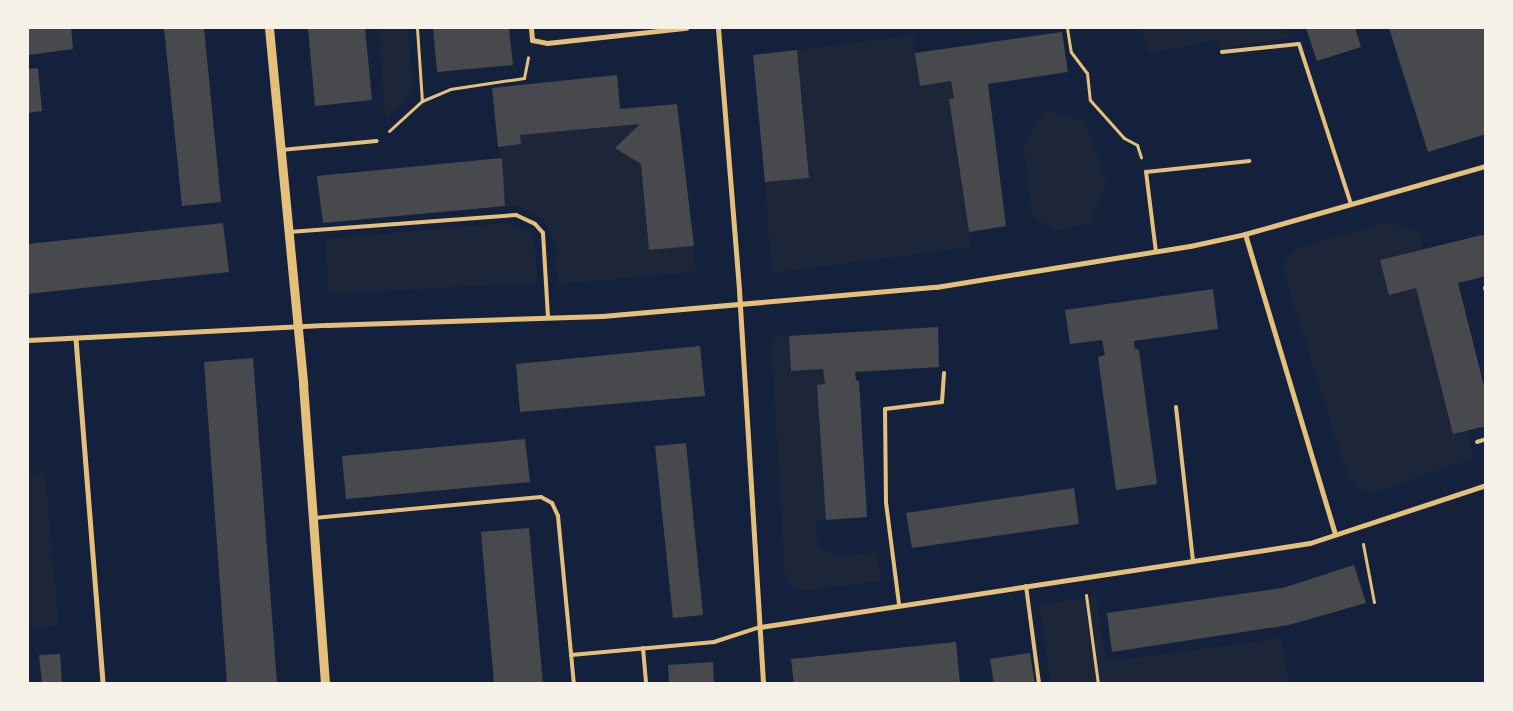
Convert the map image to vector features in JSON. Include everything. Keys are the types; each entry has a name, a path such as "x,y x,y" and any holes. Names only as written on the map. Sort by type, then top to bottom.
{"street":[{"path":"269,28 298,327 314,518 325,684"},
{"path":"531,28 532,40 547,43 686,28"},
{"path":"718,28 740,305 763,684"},
{"path":"28,340 298,327 548,318 740,305 936,287 1156,252 1244,234 1486,166"},
{"path":"1244,234 1335,534"},
{"path":"76,339 103,684"},
{"path":"760,627 899,604 1084,578 1300,544 1486,485"}],"lane":[{"path":"1222,52 1299,44 1351,204"},
{"path":"280,150 377,141"},
{"path":"1156,252 1146,172 1249,161"},
{"path":"289,232 516,215 535,224 543,233 548,318"},
{"path":"899,604 886,503 885,408 942,402 944,373"},
{"path":"1176,407 1193,561"},
{"path":"1477,442 1486,439"},
{"path":"314,518 541,497 552,503 558,516 574,684"},
{"path":"1026,586 1039,684"},
{"path":"572,655 714,642 760,627"},
{"path":"643,648 646,684"}],"path":[{"path":"417,28 422,101"},
{"path":"1067,28 1071,52 1087,73 1090,100 1124,138 1137,145 1146,172"},
{"path":"377,141 422,101 450,89 524,78 532,40"},
{"path":"1358,526 1372,576 1374,602"},
{"path":"1084,578 1098,684"}],"shaded area":[{"path":"378,28 408,28 413,94 386,119"},
{"path":"1142,28 1286,28 1290,38 1220,48 1216,40 1147,54"},
{"path":"914,35 920,86 951,81 954,98 949,100 971,247 772,273 765,182 809,178 797,50"},
{"path":"1045,109 1085,121 1106,181 1091,223 1056,231 1032,216 1024,146"},
{"path":"640,124 616,148 641,164 649,250 694,246 695,272 558,284 555,244 544,220 519,206 505,206 502,158 498,147 521,144 520,135"},
{"path":"1387,222 1416,231 1421,236 1423,249 1380,260 1389,294 1416,288 1452,434 1467,430 1474,458 1371,493 1356,487 1347,475 1285,276 1285,264 1290,254 1299,248"},
{"path":"506,223 527,230 534,239 537,283 329,294 325,239"},
{"path":"771,336 789,336 791,371 823,369 825,384 817,386 826,520 815,521 818,545 839,556 876,552 881,581 802,591 792,586 785,575"},
{"path":"45,474 59,626 28,629 28,475"},
{"path":"1096,596 1106,662 1281,638 1289,683 1051,683 1039,605"}],"building":[{"path":"28,28 71,28 73,49 29,55"},
{"path":"164,28 204,28 221,202 182,206"},
{"path":"308,28 365,28 372,100 315,106"},
{"path":"433,28 509,28 513,65 437,72"},
{"path":"1306,28 1355,28 1361,47 1317,61"},
{"path":"1389,28 1486,28 1486,134 1428,152"},
{"path":"1062,32 1068,72 988,84 1006,226 969,232 949,99 954,98 951,81 920,86 915,53"},
{"path":"797,50 809,178 765,182 753,55"},
{"path":"38,68 42,111 28,113 28,69"},
{"path":"617,75 620,109 677,104 694,246 649,250 641,164 615,148 640,124 520,135 521,144 498,147 492,88"},
{"path":"502,158 505,206 323,223 317,176"},
{"path":"223,223 229,272 28,294 28,244"},
{"path":"1486,234 1486,276 1458,283 1486,394 1486,426 1453,434 1416,288 1389,295 1380,260"},
{"path":"1213,289 1218,329 1134,341 1135,349 1139,350 1157,484 1116,490 1098,357 1105,355 1102,340 1070,344 1065,310"},
{"path":"938,327 939,367 855,372 856,380 859,381 867,517 826,520 817,385 825,384 823,369 791,371 789,336"},
{"path":"700,346 705,396 520,412 516,364"},
{"path":"253,358 277,684 227,684 204,362"},
{"path":"525,439 530,482 346,499 342,456"},
{"path":"686,443 703,615 673,618 655,446"},
{"path":"1074,488 1079,524 912,548 906,513"},
{"path":"529,528 543,684 494,684 481,532"},
{"path":"1354,565 1366,603 1289,625 1112,652 1107,613 1283,588"},
{"path":"956,642 960,684 794,684 791,659"},
{"path":"1030,653 1035,684 994,684 990,659"},
{"path":"60,654 62,684 42,684 39,655"},
{"path":"713,662 714,684 669,684 668,665"}]}
